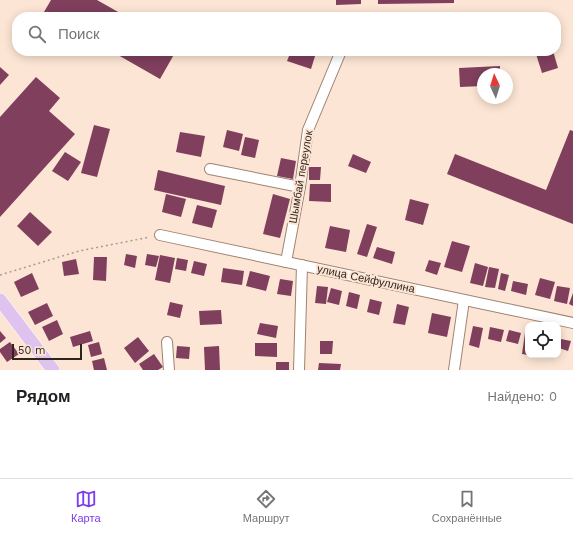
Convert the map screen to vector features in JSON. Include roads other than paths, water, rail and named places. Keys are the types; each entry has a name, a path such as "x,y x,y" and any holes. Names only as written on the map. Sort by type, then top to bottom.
{"main road":[{"path":"0,300 53,370"}],"street":[{"name":"Шымбай переулок","path":"286,262 300,187 308,130 339,56"},
{"path":"210,169 300,187"},
{"name":"улица Сейфуллина","path":"160,235 573,323"},
{"path":"299,370 302,265"},
{"path":"454,370 464,300"},
{"path":"167,342 169,370"}]}
